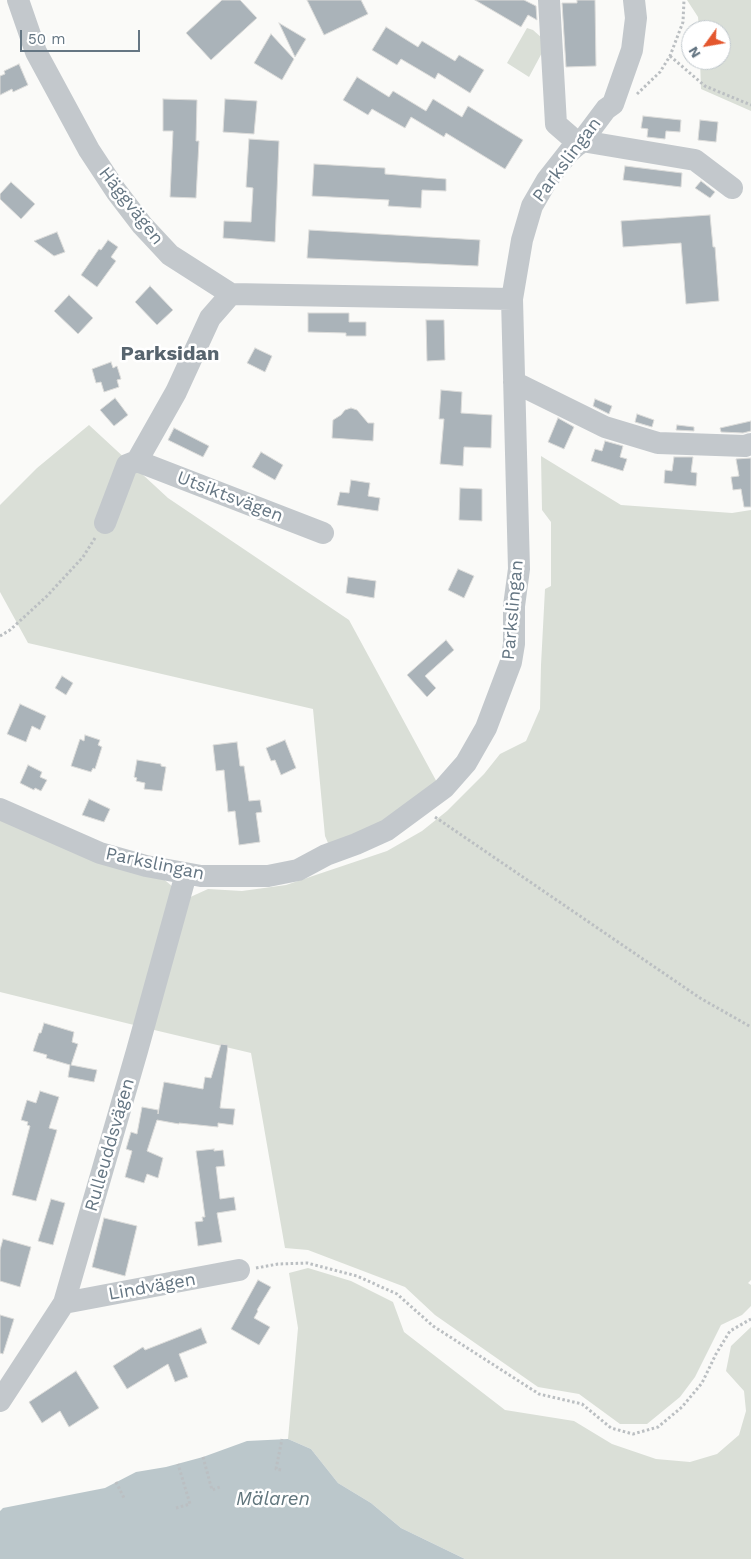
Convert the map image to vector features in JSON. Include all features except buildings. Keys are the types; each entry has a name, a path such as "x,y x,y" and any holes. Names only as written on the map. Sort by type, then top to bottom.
{"street":[{"path":"0,2 6,0"},
{"name":"Häggvägen","path":"18,0 41,61 89,150 116,191 142,225 170,255 231,294"},
{"path":"549,0 556,124 580,142 695,160 732,188"},
{"name":"Parkslingan","path":"0,809 100,853 146,866 186,874 232,877 268,876 298,870 326,855 387,830 444,788 466,762 486,728 510,662 514,644 514,606 519,569 512,299 522,240 532,206 547,180 606,109 614,104 632,50 636,18 634,0"},
{"path":"105,522 127,465 137,461 176,392 210,318 231,294 512,299"},
{"path":"514,382 605,427 658,443 745,446 751,444"},
{"name":"Utsiktsvägen","path":"137,461 324,533"},
{"name":"Rulleuddsvägen","path":"0,1401 64,1303 186,874"},
{"name":"Lindvägen","path":"64,1303 239,1270"}],"path":[{"path":"636,95 660,72 670,56 683,22 684,0"},
{"path":"670,56 705,86 751,105"},
{"path":"0,636 10,630 47,596 77,564 105,522"},
{"path":"421,806 700,998 751,1027"},
{"path":"239,1270 278,1264 307,1263 357,1276 396,1294 433,1326 539,1394 582,1404 611,1428 633,1434 658,1427 682,1407 702,1383 716,1354 730,1332 751,1319"},
{"path":"281,1470 276,1469 282,1439"},
{"path":"203,1457 212,1490 220,1487"},
{"path":"176,1508 190,1504 178,1464"},
{"path":"116,1482 124,1498"}],"shaded area":[{"path":"687,0 751,0 751,111 701,89 700,70 731,70 731,20 698,20"},
{"path":"527,28 533,30 542,38 544,49 529,77 507,63"},
{"path":"89,425 168,498 349,620 439,786 417,803 331,850 325,836 313,709 28,643 0,592 0,505 37,468"},
{"path":"541,456 621,505 732,513 751,510 751,1280 748,1283 751,1285 751,1306 742,1315 721,1325 695,1377 680,1397 647,1424 620,1424 579,1394 538,1387 435,1315 405,1287 308,1250 285,1248 251,1053 150,1029 186,899 208,889 242,891 286,885 387,851 422,831 447,811 484,774 500,754 526,741 540,709 545,589 551,586 551,522 542,510"},
{"path":"0,817 154,871 173,887 138,1026 0,992"},
{"path":"308,1268 351,1281 393,1302 404,1332 505,1410 574,1421 612,1444 656,1459 690,1462 717,1454 739,1435 746,1411 744,1391 726,1371 731,1346 751,1327 751,1559 465,1559 401,1528 371,1503 338,1483 311,1449 288,1439 298,1328 289,1273"}],"water":[{"name":"Mälaren","path":"288,1439 311,1449 338,1483 371,1503 401,1528 465,1559 0,1559 0,1511 3,1508 105,1488 136,1472 166,1467 203,1457 247,1441"}],"district":[{"name":"Parksidan","path":"170,354"}]}
